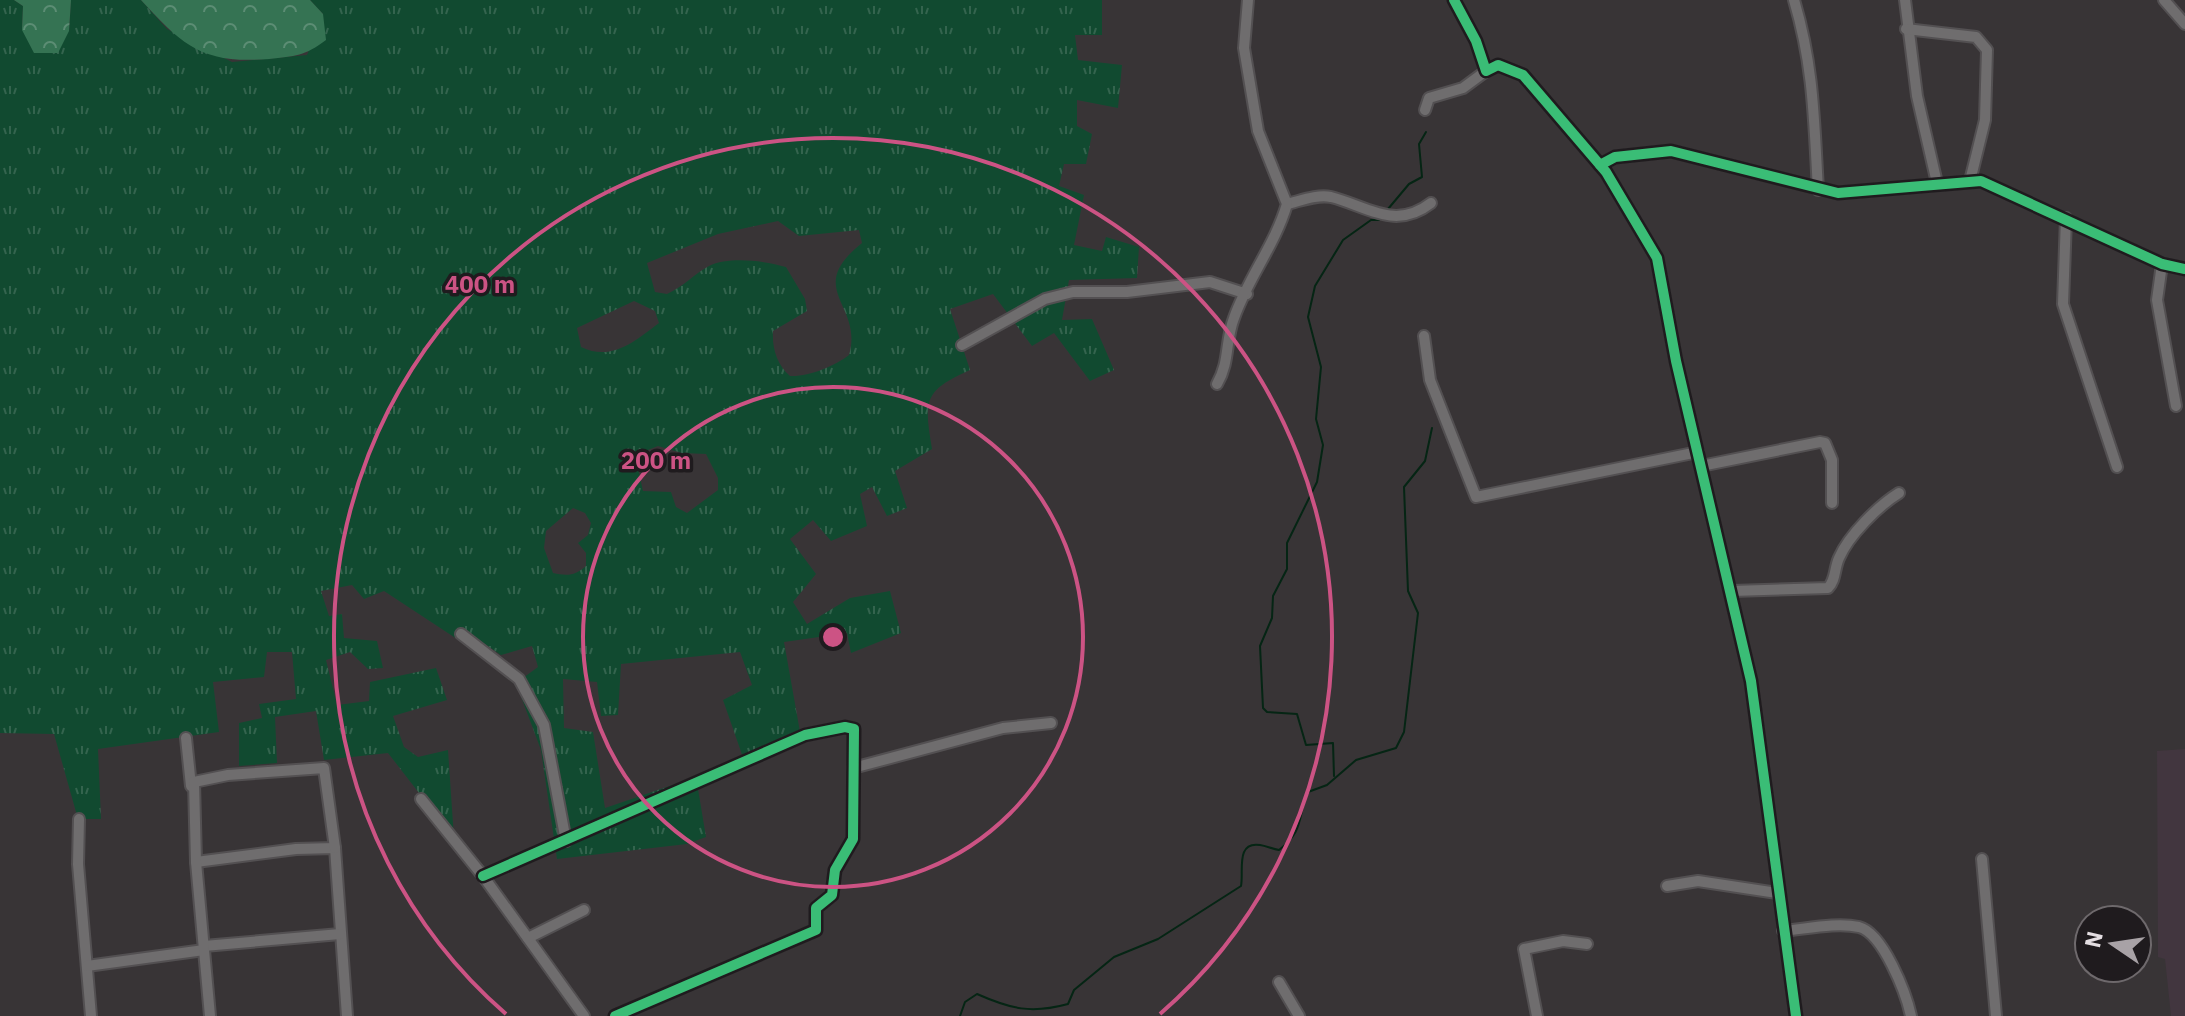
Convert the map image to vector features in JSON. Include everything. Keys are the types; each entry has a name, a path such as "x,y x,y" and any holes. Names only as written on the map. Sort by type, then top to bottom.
{"street":[{"path":"1217,384 1227,361 1231,327 1287,204 1258,131 1244,48 1248,0"},
{"path":"1454,0 1486,71"},
{"path":"1794,0 1805,36 1817,115 1818,190"},
{"path":"1905,0 1906,29 1917,96 1937,183"},
{"path":"2164,0 2185,24"},
{"path":"1906,29 1976,37 1987,50 1985,120 1970,181"},
{"path":"1425,110 1430,97 1463,88 1498,65 1523,75 1600,165 1657,258 1751,681 1777,893 1796,1016"},
{"path":"1600,165 1615,157 1671,151 1818,190 1856,192 1970,181 1997,187 2162,264 2185,269"},
{"path":"1287,204 1330,197 1389,218 1404,218 1431,203"},
{"path":"2066,218 2063,304 2117,467"},
{"path":"2162,264 2157,300 2176,406"},
{"path":"962,345 1045,299 1073,292 1127,292 1210,282 1247,294"},
{"path":"1424,336 1430,380 1476,497 1698,452"},
{"path":"1701,466 1816,442 1825,443 1832,460 1832,503"},
{"path":"1732,591 1828,588 1832,584 1837,561 1852,537 1886,501 1899,493"},
{"path":"461,634 519,679 544,725 566,841"},
{"path":"853,768 1003,728 1051,723"},
{"path":"483,876 566,841 647,801 805,735 845,727 854,729 853,839 835,870 832,895 816,908 816,930 615,1016"},
{"path":"186,738 210,1016"},
{"path":"191,786 199,779 324,768 335,848 347,1016"},
{"path":"421,799 483,876 584,1016"},
{"path":"79,819 78,864 91,1016"},
{"path":"196,862 335,848"},
{"path":"1982,859 1996,1016"},
{"path":"1667,886 1698,881 1777,893"},
{"path":"528,938 584,910"},
{"path":"1783,931 1850,926 1867,930 1890,957 1911,1016"},
{"path":"87,966 204,948 340,934"},
{"path":"1537,1016 1524,949 1563,941 1587,944"},
{"path":"1279,982 1299,1016"}],"shaded area":[{"path":"2185,749 2185,1016 2171,1016 2165,959 2158,957 2157,751"}],"green space":[{"path":"0,0 14,0 23,6 22,30 69,31 71,0 141,0 167,29 232,62 307,55 323,14 310,0 1102,0 1102,35 1075,35 1078,60 1122,65 1118,108 1077,100 1077,126 1092,134 1086,164 1064,164 1059,186 1084,195 1074,245 1102,251 1106,237 1139,247 1137,278 1069,280 1062,320 1092,319 1114,370 1090,381 1054,333 1032,346 993,294 950,309 970,370 943,384 930,399 928,419 932,449 895,471 907,508 887,516 872,487 860,494 867,526 831,541 813,520 790,539 816,574 793,602 807,624 850,598 890,591 901,633 851,653 847,633 784,642 802,743 746,766 723,700 752,685 740,652 621,664 618,715 601,716 597,682 563,679 564,728 593,732 605,808 696,777 706,837 687,844 557,859 541,750 516,683 538,667 532,646 501,655 476,638 457,639 384,591 364,599 352,585 321,591 329,616 342,614 344,638 377,641 383,668 368,669 350,652 326,660 337,705 369,701 370,682 436,668 447,700 393,716 404,747 418,757 448,750 454,838 388,753 324,760 316,711 275,717 277,763 239,766 239,723 262,718 259,704 296,699 292,652 267,652 264,677 213,682 219,732 98,749 101,819 78,819 54,734 0,733","holes":["778,221 799,236 859,230 862,243 845,259 837,273 836,286 849,323 849,355 829,367 805,375 790,376 782,366 773,344 773,331 807,311 805,299 786,267 758,261 727,261 709,266 667,294 655,292 647,263 718,234","634,301 655,311 659,323 623,347 603,352 581,347 577,328","658,446 682,453 706,454 718,478 718,490 687,513 676,507 671,492 643,491 635,455","573,508 585,513 591,523 588,535 578,543 586,553 586,566 571,574 553,573 544,548 546,531"]},
{"path":"14,0 71,0 69,31 58,53 34,53 22,30 23,6"},
{"path":"141,0 310,0 323,14 326,40 293,56 246,60 211,55 183,41"}],"waterway":[{"path":"1388,209 1409,184 1422,177 1419,144 1426,132"},
{"path":"1334,776 1333,743 1306,745 1297,714 1267,712 1263,708 1260,646 1272,618 1273,596 1287,569 1287,543 1317,482 1323,445 1316,419 1321,367 1308,317 1315,286 1343,240 1371,220 1379,220"},
{"path":"960,1016 965,1002 977,994 1021,1008 1043,1009 1068,1004 1074,990 1114,957 1158,939 1241,886 1242,859 1247,848 1260,845 1279,850 1287,843 1297,829 1308,792 1327,785 1356,760 1396,748 1404,732 1418,613 1408,591 1404,487 1425,461 1432,428"}],"cycle path":[{"path":"1454,0 1476,41 1486,71 1498,65 1523,75 1606,172 1657,258 1676,361 1751,681 1796,1016"},
{"path":"1600,165 1615,157 1671,151 1838,193 1981,181 2162,264 2185,269"},
{"path":"483,876 805,735 845,727 854,729 853,839 835,870 832,895 816,908 816,930 615,1016"}]}
